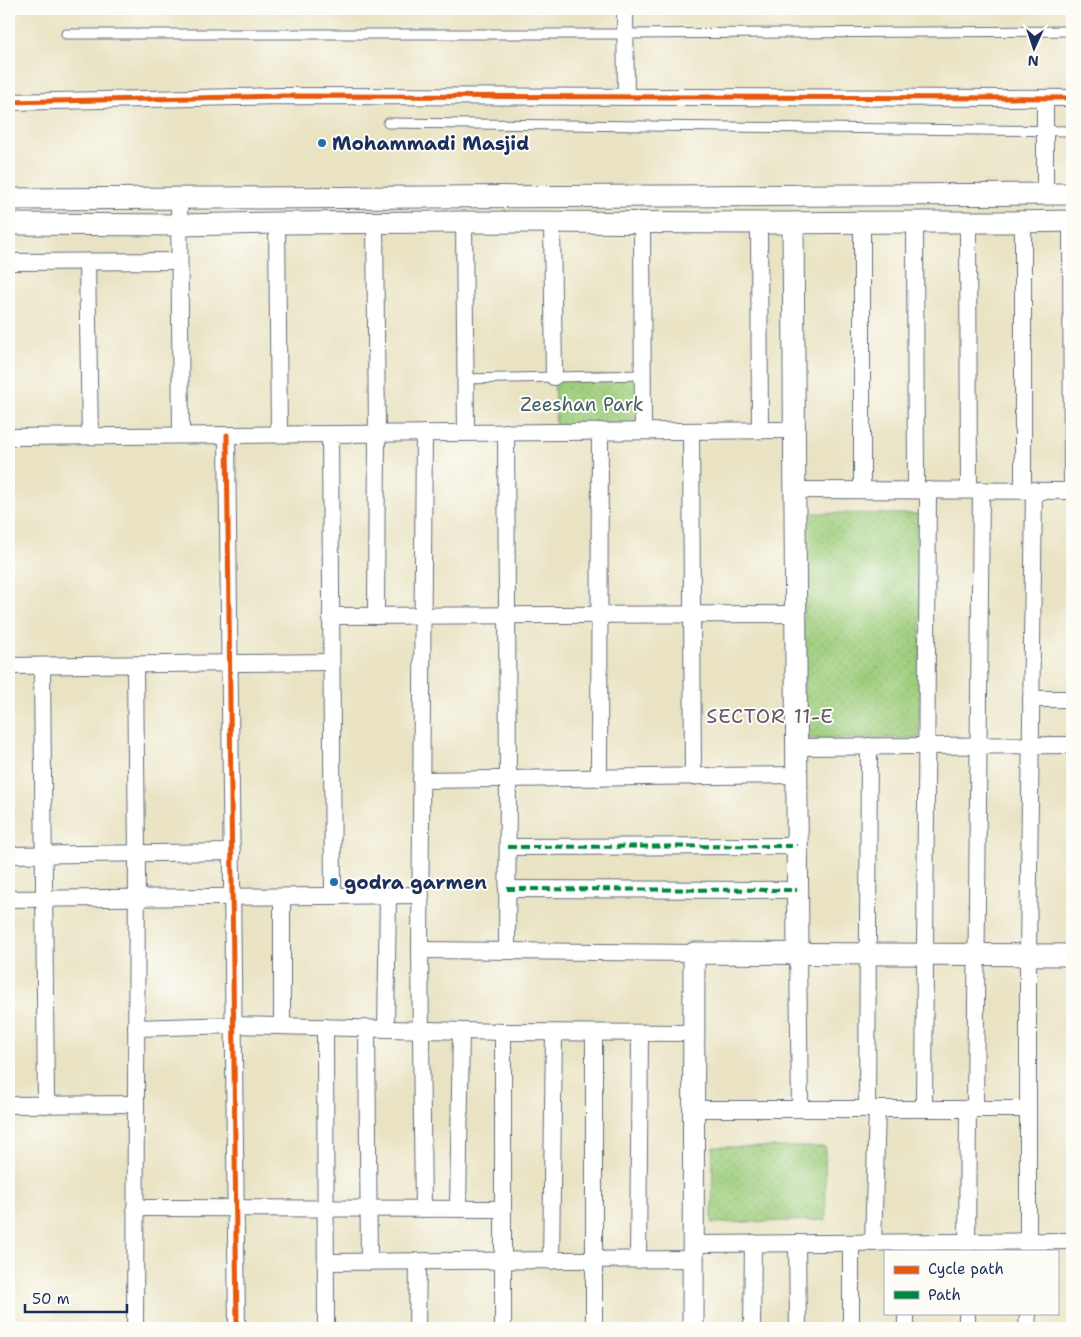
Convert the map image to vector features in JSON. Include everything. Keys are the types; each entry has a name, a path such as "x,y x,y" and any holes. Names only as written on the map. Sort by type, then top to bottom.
{"street":[{"path":"625,9 626,97"},
{"path":"9,102 279,96 1072,98"},
{"path":"1044,98 1045,194"},
{"path":"9,199 1072,194"},
{"path":"179,198 181,436"},
{"path":"9,224 793,223 862,221 915,223 1072,221 1072,491 794,490"},
{"path":"862,221 862,490"},
{"path":"464,222 466,433"},
{"path":"552,222 554,377"},
{"path":"642,222 643,431"},
{"path":"967,1246 976,955 979,746 968,222"},
{"path":"1023,222 1031,699 1028,955 1028,1246"},
{"path":"277,223 279,434"},
{"path":"375,223 376,616"},
{"path":"759,223 760,430"},
{"path":"793,223 800,1109"},
{"path":"915,223 926,746 924,1108"},
{"path":"9,262 179,261"},
{"path":"87,262 90,436"},
{"path":"691,430 694,776"},
{"path":"9,437 794,430"},
{"path":"600,431 600,778"},
{"path":"506,432 508,614 507,951"},
{"path":"423,1209 420,950 424,433"},
{"path":"330,434 333,896"},
{"path":"227,435 237,1328"},
{"path":"331,616 795,614"},
{"path":"9,666 331,662"},
{"path":"135,664 137,853 135,1328"},
{"path":"42,666 46,1105"},
{"path":"1031,699 1072,699"},
{"path":"796,747 1072,745"},
{"path":"869,746 867,954 872,1109 873,1243"},
{"path":"421,780 796,775"},
{"path":"508,847 797,846"},
{"path":"9,855 232,852"},
{"path":"507,889 797,890"},
{"path":"9,899 421,895"},
{"path":"282,896 282,1026"},
{"path":"386,1029 388,896"},
{"path":"420,950 1072,955"},
{"path":"693,1328 694,953"},
{"path":"136,1028 234,1025 503,1032 694,1033"},
{"path":"325,1027 326,1328"},
{"path":"367,1028 369,1262"},
{"path":"458,1210 461,1031"},
{"path":"503,1032 503,1328"},
{"path":"551,1261 554,1032"},
{"path":"594,1033 594,1328"},
{"path":"638,1260 640,1034"},
{"path":"9,1105 136,1104"},
{"path":"693,1109 1028,1109"},
{"path":"135,1208 502,1210"},
{"path":"326,1262 638,1260 753,1243 1028,1246 1072,1241"},
{"path":"752,1328 753,1243"},
{"path":"797,1243 798,1328"},
{"path":"851,1243 851,1328"},
{"path":"416,1328 418,1262"},
{"path":"906,1314 906,1328"},
{"path":"967,1314 967,1328"},
{"path":"1028,1314 1028,1328"}],"lane":[{"path":"66,34 626,34 1072,31"},
{"path":"388,123 1072,131"},
{"path":"465,379 642,375"}],"green space":[{"name":"Zeeshan Park","path":"642,375 643,431 556,432 554,377"},
{"path":"804,513 922,514 919,738 803,739"},
{"path":"713,1147 825,1147 826,1220 712,1223"}],"marked path":[{"path":"508,847 797,846"},
{"path":"507,889 797,890"}],"cycle path":[{"path":"9,102 279,96 1072,98"},
{"path":"227,435 237,1328"}],"place":[{"name":"Mohammadi Masjid","path":"322,143"},
{"name":"godra garmen","path":"334,882"}],"district":[{"name":"SECTOR 11-E","path":"770,716"}]}
